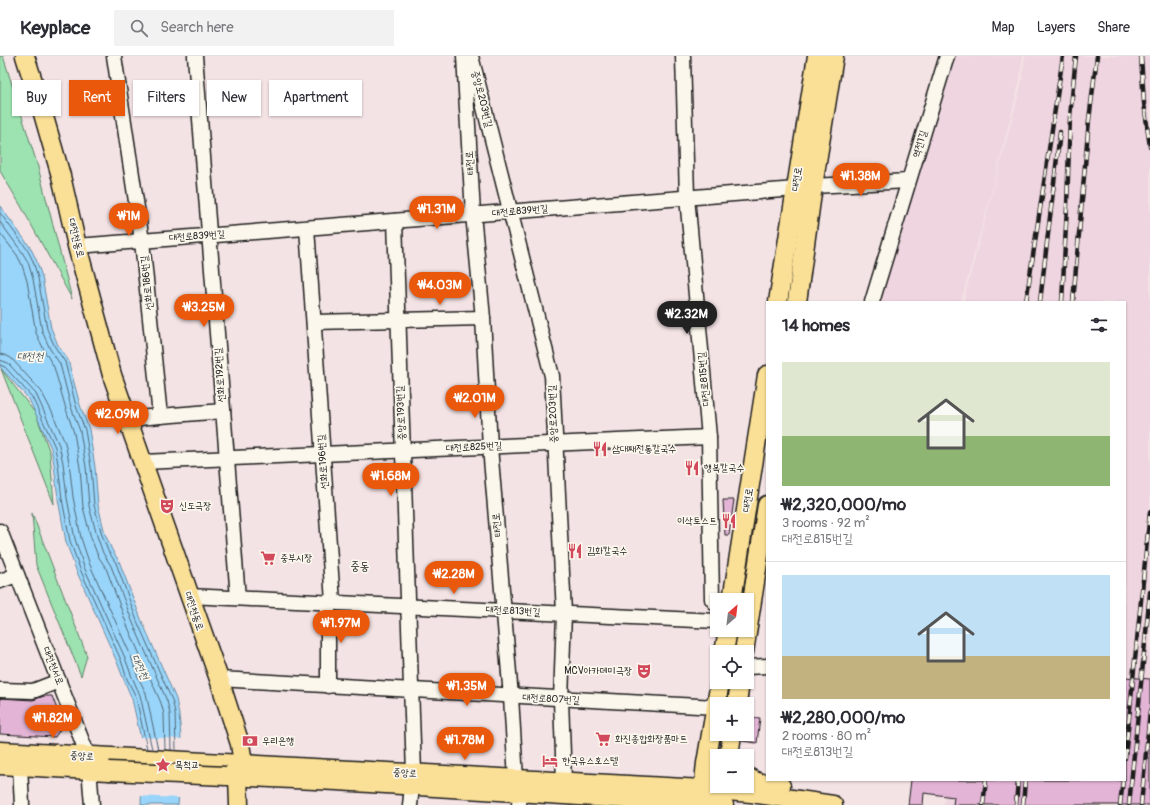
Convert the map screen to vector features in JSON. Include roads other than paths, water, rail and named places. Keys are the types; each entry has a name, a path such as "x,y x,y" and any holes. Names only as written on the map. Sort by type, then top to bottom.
{"main road":[{"path":"12,56 25,80"},
{"name":"대전천동로","path":"25,56 33,80"},
{"name":"대전로","path":"797,301 804,188 817,56"},
{"name":"대전로","path":"778,301 834,56"},
{"name":"대전천동로","path":"44,116 61,176 77,246 112,375 219,679 240,744 233,770 239,805"},
{"name":"대전로","path":"733,593 766,381"},
{"name":"대전로","path":"745,645 766,511"},
{"path":"702,799 711,741"},
{"name":"중앙로","path":"0,751 97,764"},
{"name":"중앙로","path":"0,765 20,766 97,764 233,770 413,780 518,792 564,794 702,799 724,798 751,793 834,805"},
{"path":"754,780 765,784 795,788 834,805"}],"street":[{"name":"선화로186번길","path":"114,56 142,241 160,416"},
{"name":"선화로192번길","path":"195,56 238,598"},
{"name":"태전로","path":"464,56 473,214 483,318 490,447 518,792"},
{"name":"중앙로203번길","path":"471,56 552,376 564,613 561,700 564,794"},
{"name":"대전로815번길","path":"683,56 687,197 709,437 712,593"},
{"name":"역전1길","path":"872,301 947,56"},
{"name":"대전로839번길","path":"77,246 687,197 908,181"},
{"name":"중앙로193번길","path":"395,221 411,691 413,780 410,805"},
{"name":"선화로196번길","path":"307,228 323,454 331,602 328,686"},
{"path":"314,322 483,318"},
{"path":"128,419 223,412"},
{"name":"대전로825번길","path":"143,462 709,437"},
{"name":"대전천서로","path":"0,531 59,681 97,764 92,805"},
{"path":"0,581 17,575"},
{"name":"대전로813번길","path":"189,596 710,621"},
{"path":"754,667 766,666"},
{"name":"대전로807번길","path":"219,679 561,700 710,707"},
{"path":"0,690 33,691 59,681"},
{"path":"20,766 22,805"}],"water":[{"name":"대전천","path":"0,206 30,247 36,259 42,277 51,328 58,345 68,360 80,405 89,429 95,467 98,505 105,534 119,561 141,619 176,699 179,712 181,738 181,765 178,805 141,805 143,748 132,699 76,570 66,542 51,448 29,399 0,367"}],"railway":[{"path":"1026,301 1063,56"},
{"path":"1062,301 1070,117 1076,56"},
{"path":"1073,301 1089,120 1097,56"},
{"path":"1141,56 1144,103 1150,147"},
{"path":"1040,301 1060,132"},
{"path":"1126,748 1150,512"},
{"path":"1129,805 1150,592"},
{"path":"1141,805 1150,711"},
{"path":"983,805 986,781"},
{"path":"1016,805 1018,781"},
{"path":"1023,805 1025,781"},
{"path":"1120,805 1123,781"}],"place":[{"name":"삼대째전통칼국수","path":"600,449"},
{"name":"행복칼국수","path":"692,468"},
{"name":"신도극장","path":"167,506"},
{"name":"이삭토스트","path":"729,521"},
{"name":"김화칼국수","path":"575,551"},
{"name":"중부시장","path":"268,558"},
{"name":"MCV아카데미극장","path":"644,671"},
{"name":"화진종합화장품마트","path":"603,739"},
{"name":"우리은행","path":"250,741"},
{"name":"한국유스호스텔","path":"550,761"},
{"name":"목척교","path":"163,765"}],"district":[{"name":"중동","path":"360,566"}]}
